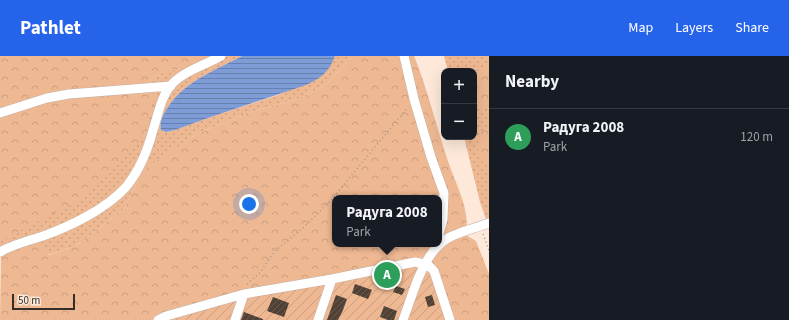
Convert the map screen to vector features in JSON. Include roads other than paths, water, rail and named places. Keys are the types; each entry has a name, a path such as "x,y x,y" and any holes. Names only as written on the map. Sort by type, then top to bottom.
{"street":[{"path":"0,252 65,227 101,207 120,193 130,181 142,161 163,100 171,86 184,75 221,56"},
{"path":"404,56 414,99 431,157 444,193 442,222"},
{"path":"0,113 47,98 69,94 171,86"},
{"path":"442,242 453,235 485,225"},
{"path":"403,320 425,264 435,247"},
{"path":"158,320 166,316 244,294 420,262 431,267 437,276 450,320"},
{"path":"318,320 332,279"},
{"path":"235,320 244,294"}],"water":[{"path":"242,56 335,56 324,74 306,85 175,130 166,132 161,130 161,121 168,107 183,90 212,71"}],"place":[{"name":"Радуга 2008","path":"387,275"}]}
